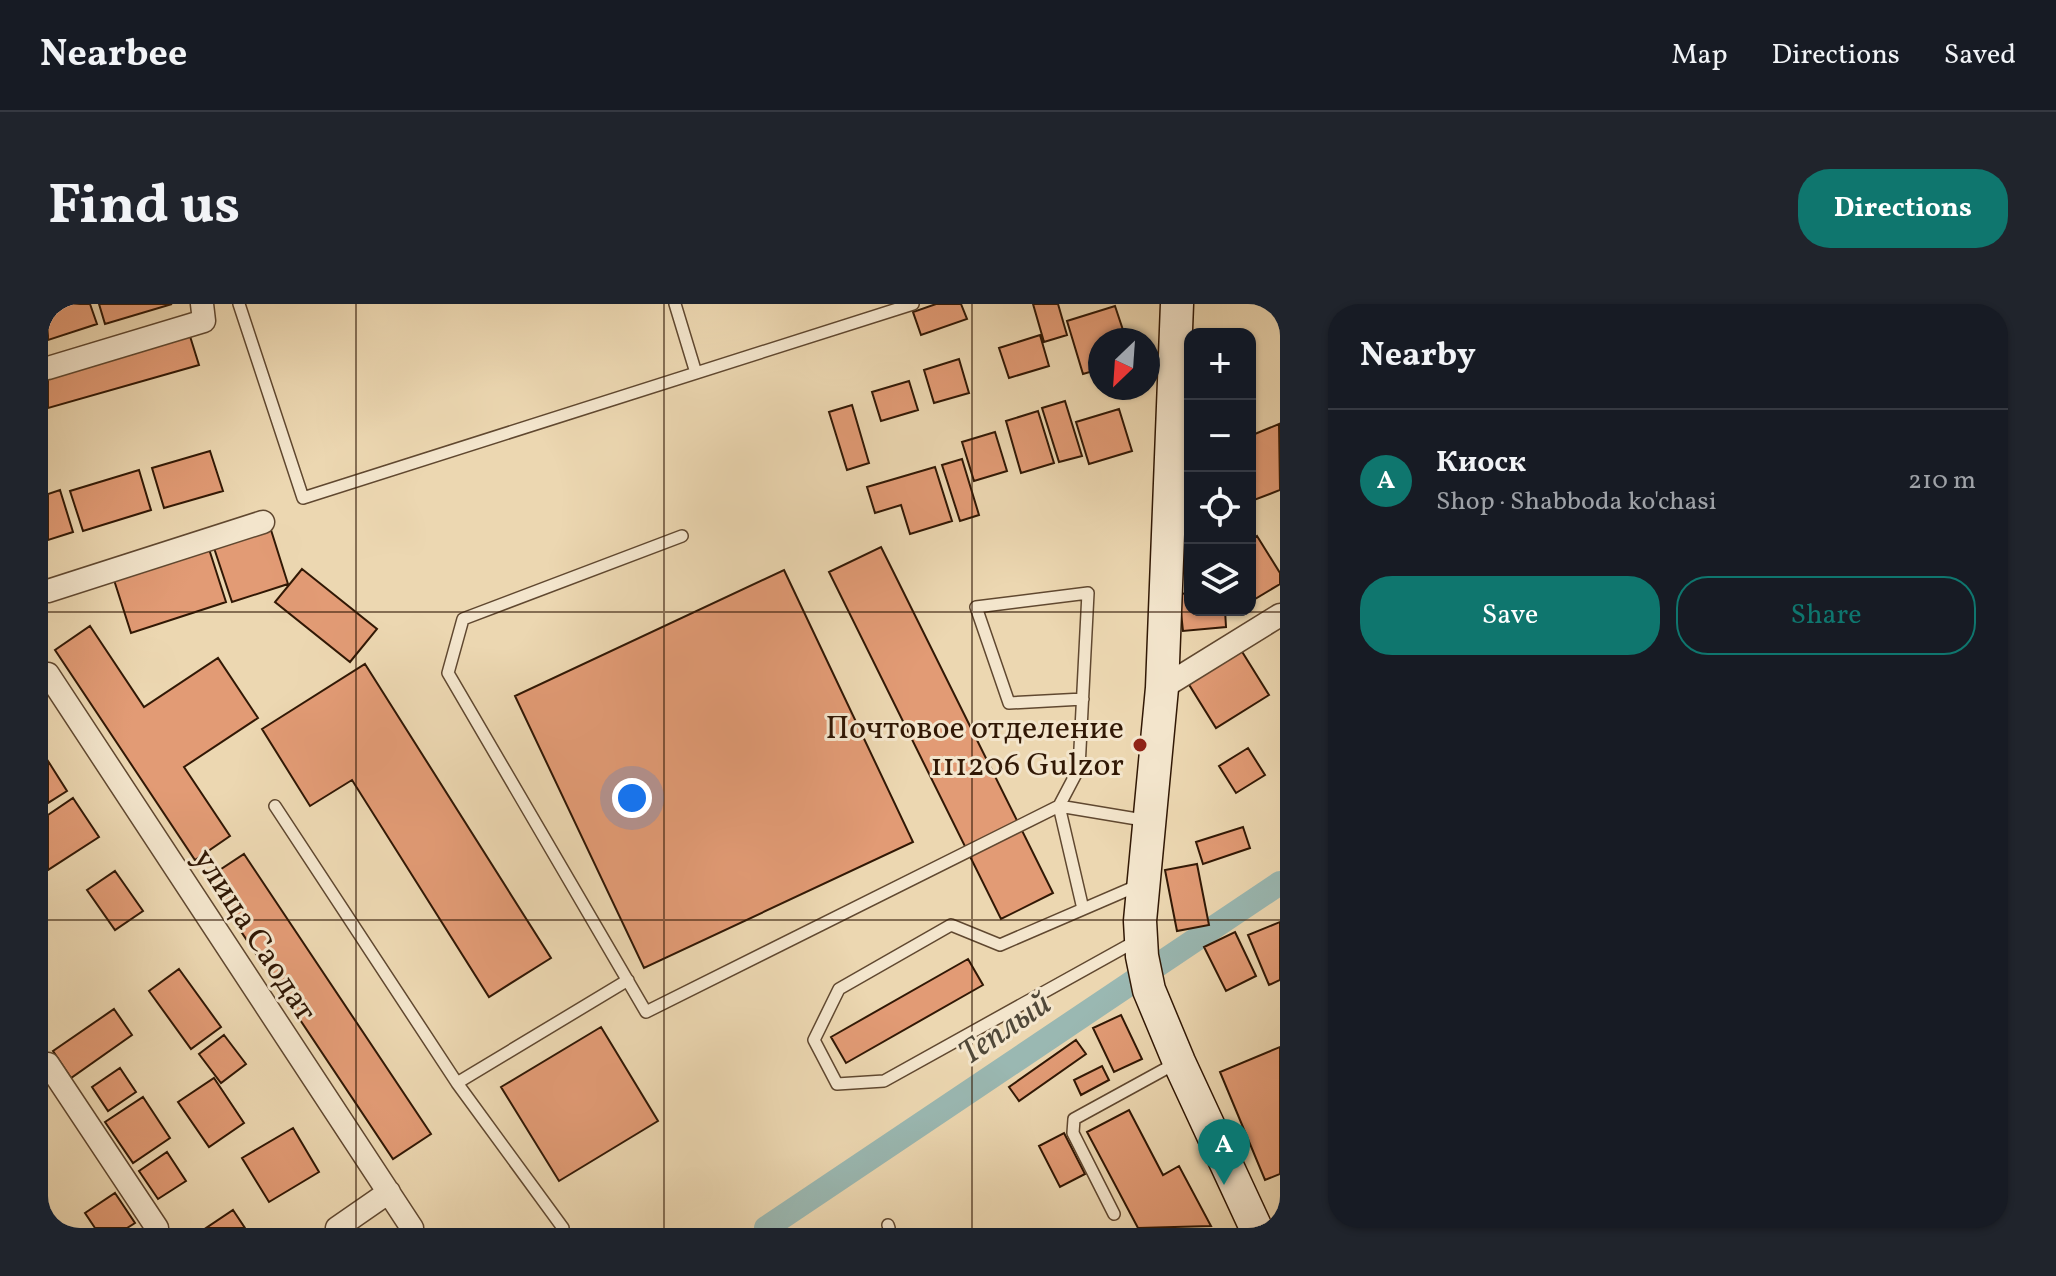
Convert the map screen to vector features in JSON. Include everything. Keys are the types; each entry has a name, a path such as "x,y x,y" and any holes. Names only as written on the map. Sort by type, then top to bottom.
{"street":[{"path":"48,368 204,321 202,304"},
{"path":"1177,304 1162,688 1141,938 1149,990 1256,1228"},
{"path":"48,591 263,522"},
{"path":"1162,688 1280,615"},
{"name":"улица Саодат","path":"48,674 412,1228"},
{"path":"48,1064 157,1228"},
{"path":"337,1228 389,1192"}],"lane":[{"path":"239,304 303,498 913,304"},
{"path":"675,304 696,373"},
{"path":"682,536 463,619 448,673 646,1012 1059,806 1079,768 1083,699 1088,593 976,607 1009,703 1083,699"},
{"path":"275,806 457,1083 563,1228"},
{"path":"1059,806 1149,821"},
{"path":"1059,806 1083,909"},
{"path":"1141,938 884,1081 837,1084 814,1040 839,989 951,925 1000,945 1144,883"},
{"path":"457,1083 628,980"},
{"path":"1114,1214 1073,1133 1074,1119 1179,1062"}],"building":[{"path":"48,304 90,304 97,324 48,340"},
{"path":"99,304 172,304 105,324"},
{"path":"936,304 961,304 967,319 921,335 913,312"},
{"path":"1033,304 1058,304 1067,335 1044,342"},
{"path":"1115,306 1122,328 1088,328 1088,373 1083,374 1067,321"},
{"path":"189,333 199,365 48,408 48,373"},
{"path":"1040,335 1049,366 1009,378 999,348"},
{"path":"959,359 969,393 934,403 924,370"},
{"path":"909,381 918,410 881,421 872,392"},
{"path":"1065,401 1082,456 1059,462 1042,408"},
{"path":"852,405 869,463 847,470 829,412"},
{"path":"1119,409 1132,451 1089,464 1076,422"},
{"path":"1038,411 1054,463 1021,473 1006,421"},
{"path":"1279,424 1280,490 1256,499 1256,472 1256,434"},
{"path":"995,432 1007,471 974,481 962,442"},
{"path":"210,451 223,491 164,508 152,468"},
{"path":"962,459 979,515 960,521 942,465"},
{"path":"935,467 952,521 910,534 901,505 875,513 867,487"},
{"path":"139,470 151,510 83,531 70,491"},
{"path":"60,490 73,532 48,540 48,494"},
{"path":"271,530 288,584 232,602 214,548"},
{"path":"1256,537 1280,573 1280,584 1256,598 1256,544"},
{"path":"881,547 1053,893 1001,919 829,572"},
{"path":"209,549 226,602 131,633 114,580"},
{"path":"302,569 377,629 350,662 275,602"},
{"path":"784,570 913,842 644,968 515,696"},
{"path":"1179,594 1184,594 1184,616 1225,616 1226,627 1183,631"},
{"path":"90,626 144,707 218,658 258,718 184,767 230,836 195,860 55,650"},
{"path":"1241,650 1269,695 1216,728 1188,683"},
{"path":"365,664 551,958 489,997 352,780 310,806 262,729"},
{"path":"1248,748 1265,775 1236,793 1219,766"},
{"path":"48,761 67,791 48,803"},
{"path":"73,798 99,837 48,870 48,815"},
{"path":"1243,827 1250,848 1203,864 1196,842"},
{"path":"244,854 431,1134 393,1159 206,879"},
{"path":"1197,864 1209,925 1177,931 1165,870"},
{"path":"115,871 143,911 115,930 87,890"},
{"path":"1280,922 1280,980 1269,985 1248,935"},
{"path":"1235,932 1256,976 1226,991 1204,947"},
{"path":"968,959 983,985 846,1063 831,1037"},
{"path":"179,969 221,1027 191,1049 149,991"},
{"path":"114,1009 132,1035 71,1078 53,1051"},
{"path":"1121,1015 1142,1059 1114,1072 1093,1028"},
{"path":"601,1027 658,1121 559,1181 501,1087"},
{"path":"224,1035 246,1064 221,1083 199,1054"},
{"path":"1076,1040 1086,1054 1019,1101 1009,1087"},
{"path":"1280,1047 1280,1174 1265,1180 1220,1072"},
{"path":"1102,1066 1109,1080 1081,1095 1074,1080"},
{"path":"120,1068 136,1092 108,1111 92,1087"},
{"path":"214,1078 244,1123 209,1147 178,1102"},
{"path":"143,1097 170,1138 133,1163 105,1122"},
{"path":"1129,1110 1163,1175 1179,1166 1211,1226 1138,1228 1087,1132"},
{"path":"293,1128 319,1172 269,1202 242,1158"},
{"path":"1064,1133 1085,1174 1060,1187 1039,1146"},
{"path":"167,1152 186,1181 158,1199 139,1171"},
{"path":"115,1193 135,1223 127,1228 95,1228 85,1213"},
{"path":"233,1210 245,1228 206,1228"}],"waterway":[{"name":"Теплый","path":"766,1228 1280,883"}],"place":[{"name":"Почтовое отделение 111206 Gulzor","path":"1140,745"},
{"name":"Киоск","path":"1224,1185"}]}
